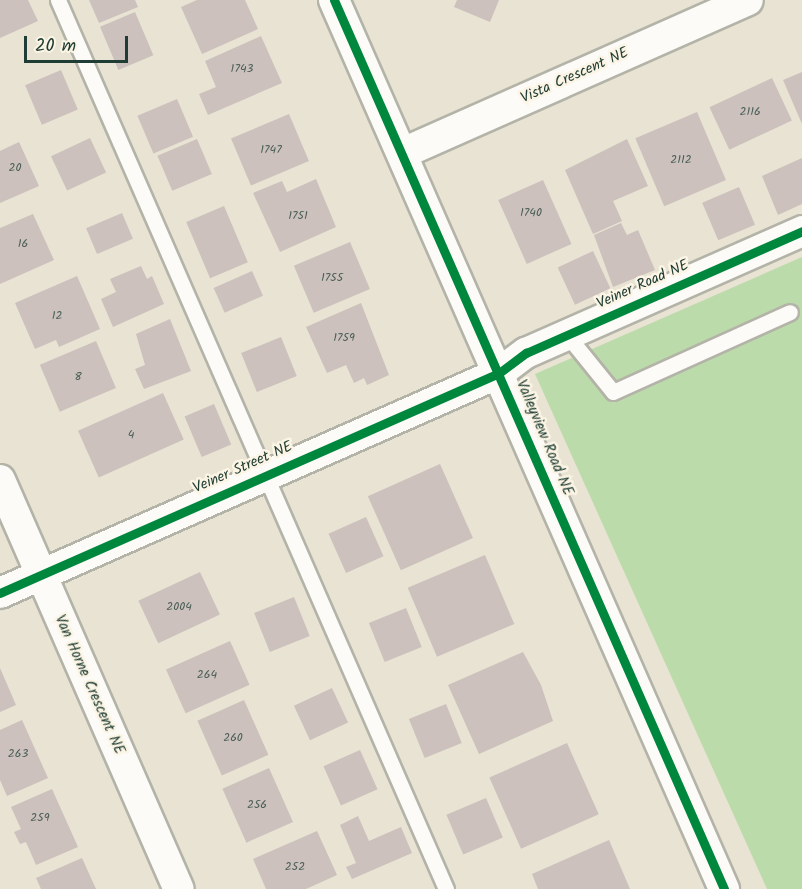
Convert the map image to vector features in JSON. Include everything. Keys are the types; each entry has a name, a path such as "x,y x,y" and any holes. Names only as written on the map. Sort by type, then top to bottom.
{"street":[{"name":"Valleyview Road NE","path":"334,0 724,889"},
{"name":"Vista Crescent NE","path":"403,153 748,0"},
{"name":"Veiner Road NE","path":"499,373 526,352 802,231"},
{"name":"Veiner Street NE","path":"0,593 499,373"},
{"name":"Van Horne Crescent NE","path":"0,480 179,889"}],"lane":[{"path":"58,0 267,474 446,889"},
{"path":"567,335 613,392 789,312"}],"green space":[{"path":"802,257 802,889 767,889 535,374"}],"building":[{"path":"0,0 28,0 38,21 0,38"},
{"path":"89,0 135,0 138,7 99,23"},
{"path":"197,0 245,0 258,29 202,54 181,7"},
{"path":"457,0 499,0 490,22 454,7"},
{"path":"135,12 153,55 118,70 100,27"},
{"path":"261,36 282,83 208,115 199,94 216,87 205,61"},
{"path":"61,70 78,110 42,125 25,85"},
{"path":"802,72 802,124 783,80"},
{"path":"772,78 792,121 729,150 709,107"},
{"path":"177,99 193,137 153,154 137,116"},
{"path":"697,112 726,180 664,206 635,138"},
{"path":"289,114 309,161 251,186 231,139"},
{"path":"90,138 106,172 67,191 51,156"},
{"path":"197,139 212,174 172,191 157,156"},
{"path":"627,139 648,186 613,201 622,221 593,234 565,170"},
{"path":"19,142 39,186 0,203 0,151"},
{"path":"802,158 802,204 778,215 762,176"},
{"path":"316,179 336,227 280,252 253,193 282,181 287,192"},
{"path":"543,180 571,244 527,264 498,200"},
{"path":"739,187 755,225 718,240 702,203"},
{"path":"224,206 248,262 210,278 186,222"},
{"path":"122,213 133,239 97,254 86,228"},
{"path":"33,214 54,260 0,284 0,228"},
{"path":"621,223 627,235 638,230 655,270 613,287 594,235"},
{"path":"350,242 370,289 314,313 294,266"},
{"path":"593,251 610,288 575,305 558,267"},
{"path":"141,266 147,279 152,276 164,304 113,327 101,299 116,292 110,279"},
{"path":"252,271 263,296 225,313 214,288"},
{"path":"77,276 100,329 59,347 56,340 35,349 15,303"},
{"path":"361,303 389,375 367,385 364,378 354,383 346,365 327,373 306,327"},
{"path":"170,319 191,371 144,389 135,369 145,365 136,334"},
{"path":"281,337 297,376 257,392 241,353"},
{"path":"96,341 116,388 60,412 40,365"},
{"path":"163,393 184,440 99,477 78,431"},
{"path":"214,404 231,445 202,457 185,417"},
{"path":"440,464 473,538 401,570 368,496"},
{"path":"366,517 383,556 346,573 329,534"},
{"path":"485,555 514,624 437,657 408,588"},
{"path":"200,572 220,615 158,643 138,601"},
{"path":"294,597 310,636 270,652 254,613"},
{"path":"406,608 422,647 385,662 369,623"},
{"path":"230,641 250,685 186,713 166,669"},
{"path":"523,652 541,685 553,721 479,754 448,685"},
{"path":"0,668 16,705 0,712"},
{"path":"332,688 348,722 310,740 294,706"},
{"path":"244,700 268,755 222,776 197,721"},
{"path":"446,704 462,743 425,758 409,719"},
{"path":"22,720 48,778 7,796 0,780 0,730"},
{"path":"567,743 599,814 521,849 489,778"},
{"path":"360,750 377,789 341,806 323,766"},
{"path":"269,768 293,822 246,843 222,789"},
{"path":"52,789 78,847 36,865 26,842 20,844 14,832 21,829 11,807"},
{"path":"486,798 503,838 463,854 446,815"},
{"path":"358,816 369,841 401,827 412,853 352,879 346,867 356,863 340,825"},
{"path":"317,831 337,875 306,889 266,889 253,859"},
{"path":"609,840 630,889 538,889 532,874"},
{"path":"82,858 96,889 41,889 36,878"}],"cycle path":[{"path":"334,0 724,889"},
{"path":"0,593 499,373 526,353 802,231"}]}
